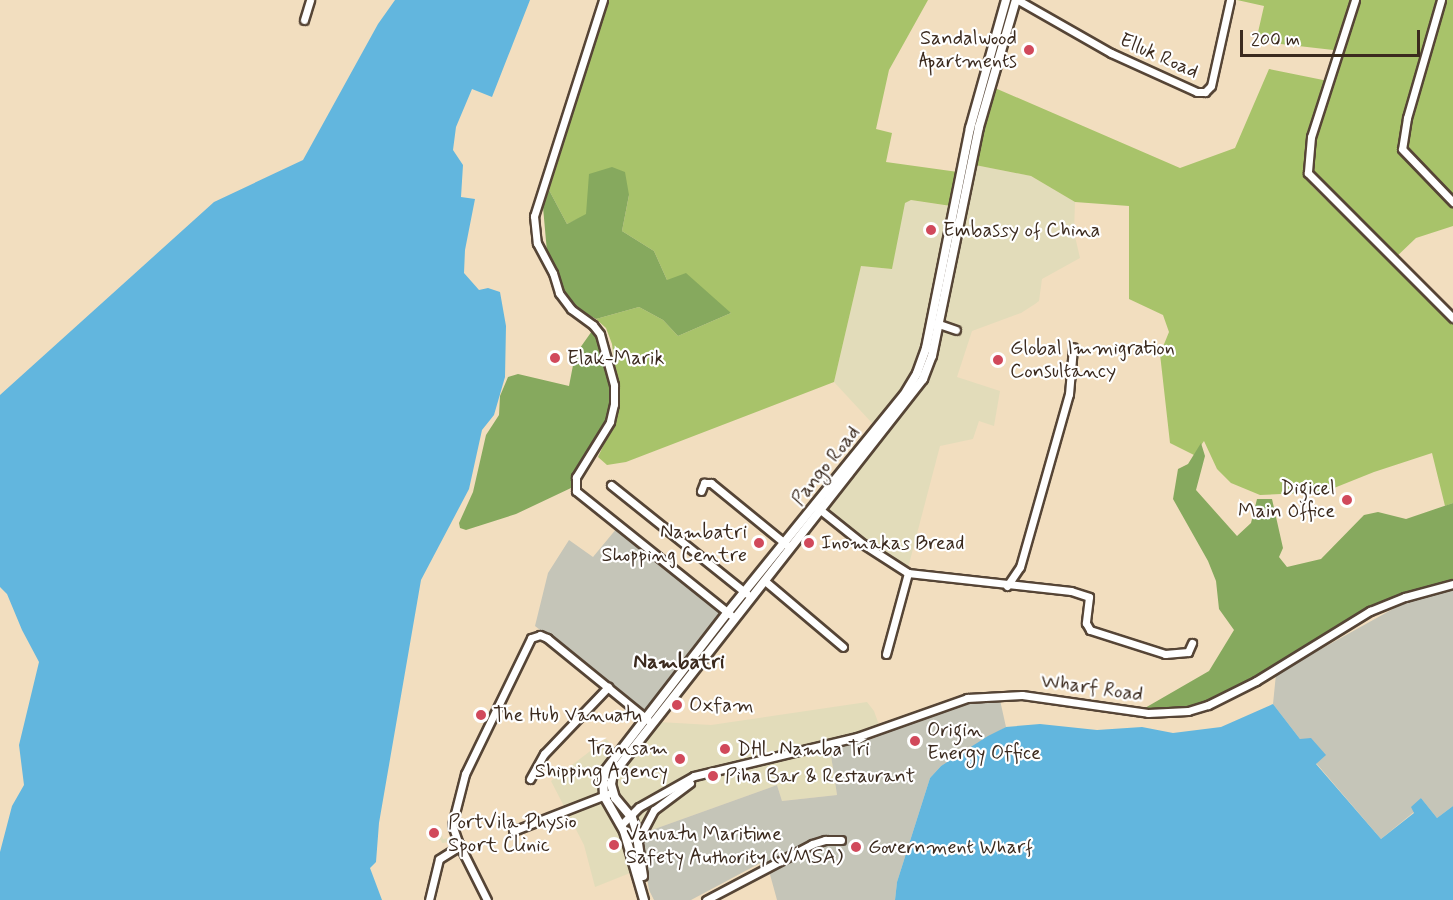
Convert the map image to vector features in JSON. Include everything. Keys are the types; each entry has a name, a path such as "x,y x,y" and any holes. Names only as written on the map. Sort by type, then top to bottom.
{"street":[{"path":"304,20 309,0"},
{"path":"603,0 534,216 537,243 553,273 559,293 571,309 593,325 600,334 614,385 614,404 609,422 576,477 576,491 736,618"},
{"name":"Pango Road","path":"613,792 613,774 728,612 765,581 818,508 922,379 932,356 935,323 970,128 1006,0"},
{"name":"Pango Road","path":"935,323 977,137 1017,0"},
{"name":"Elluk Road","path":"1017,0 1111,53 1197,92 1205,92 1211,86 1230,0"},
{"path":"1355,0 1311,137 1308,173 1315,183 1453,318"},
{"path":"1441,0 1407,118 1402,149 1453,202"},
{"path":"935,323 956,330"},
{"path":"1007,586 1020,567 1069,394 1073,347"},
{"path":"701,491 704,483 711,483 791,548"},
{"path":"611,485 748,595"},
{"path":"818,508 897,568 908,573 1007,586 1062,589 1088,596 1090,599 1086,623 1089,629 1154,650 1178,654 1188,652 1192,643"},
{"name":"Pango Road","path":"604,796 605,771 736,618 748,595 784,542 818,508"},
{"path":"886,654 908,573"},
{"path":"765,581 843,647"},
{"name":"Wharf Road","path":"622,827 629,815 676,784 708,772 847,740 949,703 982,696 1022,695 1142,713 1188,711 1227,697 1370,611 1404,597 1453,584"},
{"path":"487,900 452,825 465,774 531,638 543,635 649,721"},
{"path":"530,779 544,754 609,687"},
{"name":"Wharf Road","path":"640,828 664,801 708,772"},
{"path":"513,831 613,792 619,805 640,828 638,840 645,900"},
{"path":"604,796 622,827 645,900"},
{"path":"622,827 640,828"},
{"path":"706,900 812,844 825,840 841,840"},
{"path":"429,900 439,859 444,853 460,846"}],"shaded area":[{"path":"970,164 1031,176 1075,202 1074,232 1080,258 1042,279 1039,301 1035,304 1021,313 972,331 957,377 1000,391 994,426 979,421 973,439 940,446 908,568 883,554 826,508 884,436 834,382 861,266 892,269 904,203 911,200 962,208"},
{"path":"617,528 735,623 659,722 535,626 548,573 569,540 593,557"},
{"path":"1453,589 1453,806 1437,818 1421,798 1414,812 1381,839 1316,763 1325,755 1300,739 1273,704 1276,674 1408,601"},
{"path":"1000,700 1006,727 941,766 930,778 897,882 895,900 777,900 766,860 691,900 654,900 649,890 642,846 649,831 777,785 782,801 837,795 830,749 858,743 975,701"},
{"path":"867,702 874,711 879,725 829,742 837,795 782,801 777,785 649,831 630,873 595,887 584,845 551,781 606,739 627,760 659,722 711,725"},
{"name":"PortVila Physio Sport Clinic","path":"440,826 443,839 449,838 450,842 429,841 426,829"}],"green space":[{"path":"609,0 928,0 889,70 876,129 892,133 886,162 958,172 951,206 911,200 905,203 892,269 861,266 834,382 626,462 607,465 598,457 613,425 618,404 617,384 612,344 606,328 596,319 639,307 663,320 678,336 731,313 667,280 654,251 622,231 629,195 567,224 549,190"},
{"path":"1237,0 1453,0 1453,226 1416,238 1394,259 1311,172 1314,137 1308,137 1304,163 1305,174 1312,186 1453,324 1453,503 1445,506 1432,453 1374,472 1324,492 1260,495 1231,483 1217,469 1204,441 1194,455 1170,443 1160,354 1169,332 1163,315 1129,299 1129,206 1075,202 1031,176 970,164 988,85 1180,168 1235,148 1269,69 1333,82 1342,51 1256,41 1264,6"},
{"path":"612,167 625,172 629,195 622,231 654,251 667,280 686,273 731,313 678,336 663,320 639,307 596,319 576,308 563,291 557,270 547,252 543,207 549,190 567,224 586,214 589,174"},
{"path":"592,331 598,333 607,365 611,404 606,421 573,476 571,488 516,514 466,530 460,528 459,523 473,492 486,435 499,415 500,396 508,377 518,374 569,386 575,355"},
{"path":"1201,443 1205,456 1196,490 1237,536 1251,523 1257,499 1272,499 1283,548 1279,557 1287,567 1321,559 1364,515 1378,512 1406,519 1453,503 1453,585 1395,602 1238,693 1199,709 1138,712 1209,671 1234,630 1219,609 1216,581 1208,561 1173,499 1178,469 1188,464"}],"water":[{"path":"395,0 530,0 492,97 472,89 456,127 453,150 463,165 461,197 475,199 465,250 464,273 479,290 488,288 500,292 506,326 505,377 494,415 482,430 469,489 421,580 379,823 376,862 370,868 382,900 0,900 0,852 12,806 24,785 19,745 39,662 7,594 0,587 0,395 214,202 303,160 378,24"},
{"path":"1273,704 1300,739 1311,738 1326,755 1316,764 1381,839 1414,813 1411,807 1421,798 1437,818 1453,806 1453,900 895,900 897,882 930,778 941,766 988,736 1006,727 1040,724 1097,730 1142,727 1173,733 1221,727"}],"place":[{"name":"Sandalwood Apartments","path":"1029,50"},
{"name":"Embassy of China","path":"931,230"},
{"name":"Elak-Marik","path":"555,358"},
{"name":"Global Immigration Consultancy","path":"998,360"},
{"name":"Digicel Main Office","path":"1347,500"},
{"name":"Nambatri Shopping Centre","path":"759,543"},
{"name":"Inomakas Bread","path":"809,543"},
{"name":"Oxfam","path":"677,705"},
{"name":"The Hub Vanuatu","path":"481,715"},
{"name":"Origin Energy Office","path":"915,741"},
{"name":"DHL Namba Tri","path":"725,749"},
{"name":"Transam Shipping Agency","path":"680,759"},
{"name":"Piha Bar & Restaurant","path":"713,776"},
{"name":"PortVila Physio Sport Clinic","path":"434,833"},
{"name":"Vanuatu Maritime Safety Authority (VMSA)","path":"614,845"},
{"name":"Government Wharf","path":"856,847"}],"district":[{"name":"Nambatri","path":"679,662"}]}
